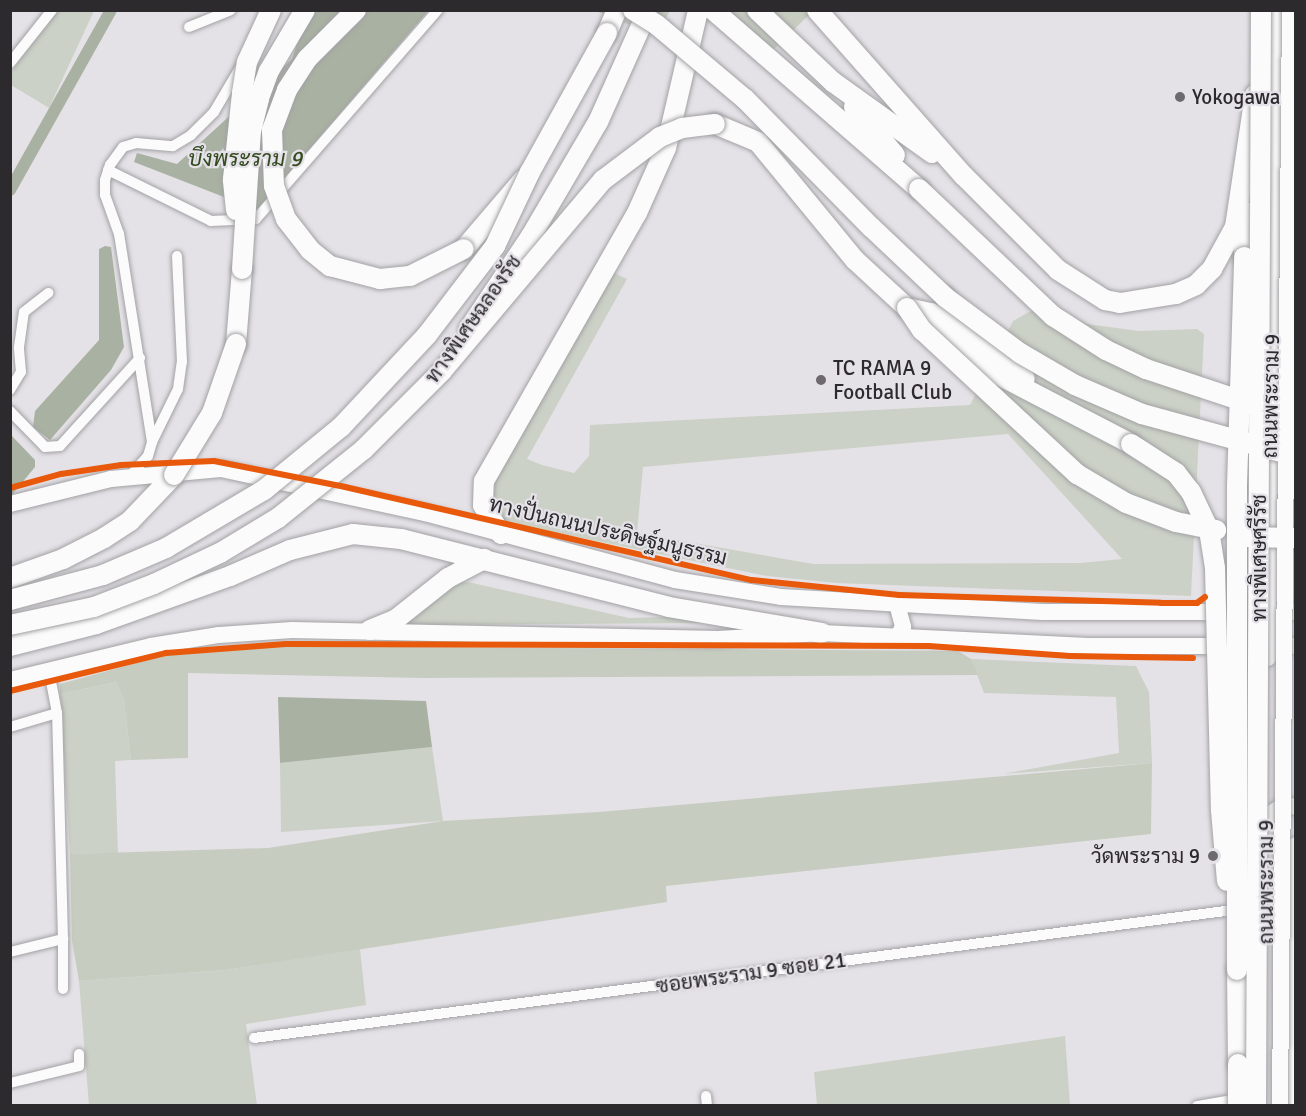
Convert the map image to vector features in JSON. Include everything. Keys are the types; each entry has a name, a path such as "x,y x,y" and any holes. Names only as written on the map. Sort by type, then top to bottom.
{"highway":[{"path":"242,269 233,179 237,126 247,62 270,10"},
{"path":"10,578 63,559 104,538 138,514 174,475 212,413 226,379 236,344 251,131 259,98 269,71 305,10"},
{"path":"356,10 307,59 287,90 272,130 274,186 286,219 310,250 330,266 355,274 380,279 410,276 438,265 464,249 530,172"},
{"name":"ทางพิเศษฉลองรัช","path":"10,600 103,575 166,548 218,520 305,459 349,419 427,335 495,246 530,172 617,10"},
{"path":"633,10 657,25 745,99 871,227 945,297 1020,353 1107,400 1182,427 1296,456"},
{"name":"ทางพิเศษฉลองรัช","path":"10,625 94,607 220,553 320,488 442,370 569,175 627,62 648,10"},
{"path":"501,534 483,505 484,481 637,213 666,148 683,84 698,10"},
{"path":"713,10 919,189 1053,316 1106,350 1146,369 1296,419"},
{"path":"757,10 832,82 919,189"},
{"path":"817,10 964,176 1058,270 1091,295 1120,303 1176,294 1196,285 1212,269 1235,227 1261,55"},
{"name":"ทางพิเศษศรีรัช","path":"1261,10 1261,1102"},
{"path":"832,82 964,176"},
{"path":"442,370 603,180 640,148 682,128 715,124 758,142 855,260 907,308 922,330 1030,434 1077,474 1106,492 1176,522 1246,537 1296,538"},
{"path":"1238,1106 1237,486 1244,257 1246,207 1256,165 1272,130"},
{"path":"945,297 966,332 1070,413"},
{"path":"907,308 931,313 991,371 1156,456 1176,473 1191,492 1209,530 1215,568 1221,810 1237,970"},
{"path":"10,646 96,624 230,576 290,550 352,534 401,539 669,607 822,633"},
{"path":"370,630 395,620 448,578 484,559"}],"main road":[{"name":"ถนนพระราม 9","path":"1261,1102 1266,842 1274,10"},
{"name":"ถนนพระราม 9","path":"1280,1106 1290,10"},
{"path":"10,504 129,477 231,470 501,534 675,580 781,597 1043,612 1296,612"},
{"path":"1196,612 1244,572 1269,532"},
{"path":"897,604 903,627 898,636"},
{"path":"10,680 151,646 219,635 370,630 718,639 822,633 1088,646 1296,646"},
{"path":"1266,817 1284,805 1296,807"},
{"path":"1249,813 1266,842"},
{"name":"ถนนพระราม 9","path":"1293,1106 1296,845"}],"street":[{"path":"10,63 52,10"},
{"path":"189,27 231,10"},
{"path":"152,442 119,234 105,195 108,170 123,147 130,144 174,146 191,135 214,112 233,83 270,10"},
{"path":"108,170 211,221 256,219 438,10"},
{"path":"129,477 148,456 152,442 169,414 181,371 177,256"},
{"path":"10,390 21,372 18,347 24,312 48,293"},
{"path":"10,411 45,447 60,446 140,358"},
{"path":"49,671 57,713 63,989"},
{"path":"10,727 57,713"},
{"name":"ซอยพระราม 9 ซอย 21","path":"254,1038 1249,909"},
{"path":"10,952 63,939"},
{"path":"10,1083 79,1066 79,1054"},
{"path":"1197,1106 1261,1102"}],"shaded area":[{"path":"593,10 670,11 655,35"},
{"path":"57,11 94,11 49,108 11,85 10,73"},
{"path":"725,11 813,11 772,51"},
{"path":"612,272 627,279 527,459 574,473 589,456 590,425 970,405 1013,321 1045,303 1087,324 1139,331 1197,329 1204,334 1191,596 836,583 767,576 504,522 488,496 492,478","holes":["1008,434 1122,559 1080,563 813,564 637,533 643,467"]},
{"path":"468,582 629,618 666,617 709,623 405,625 435,592 449,583"},
{"path":"285,646 958,651 971,659 978,675 422,678 188,673 188,758 131,760 124,700 116,682 60,694 60,684 166,655"},
{"path":"971,659 1136,666 1149,692 1152,763 1002,774 1119,753 1116,697 984,693"},
{"path":"116,682 124,700 131,760 115,761 118,853 70,854 60,694"},
{"path":"432,747 443,821 281,832 280,763"},
{"path":"1152,763 1151,834 666,886 667,902 226,970 79,981 72,941 70,854 268,848 443,821 599,812"},
{"path":"360,949 366,1005 246,1024 257,1105 89,1105 79,981 226,970"},
{"path":"1065,1036 1070,1105 817,1105 814,1072"}],"water":[{"name":"บึงพระราม 9","path":"308,11 428,11 257,210 134,162 137,153 177,164 292,59"},
{"path":"105,246 111,247 124,347 111,370 50,440 33,427 35,411 99,340 99,249"},
{"path":"11,435 35,460 35,467 11,496"},
{"path":"278,697 426,701 432,747 280,763"}],"waterway":[{"path":"10,190 111,10"}],"cycle path":[{"name":"ทางปั่นถนนประดิษฐ์มนูธรรม","path":"10,488 61,474 121,465 214,461 345,487 752,580 899,595 1161,603 1197,603 1205,597"},
{"path":"10,691 166,653 286,644 929,646 1070,656 1193,658"}],"place":[{"name":"Yokogawa","path":"1180,97"},
{"name":"TC RAMA 9 Football Club","path":"821,380"},
{"name":"วัดพระราม 9","path":"1213,856"}]}
